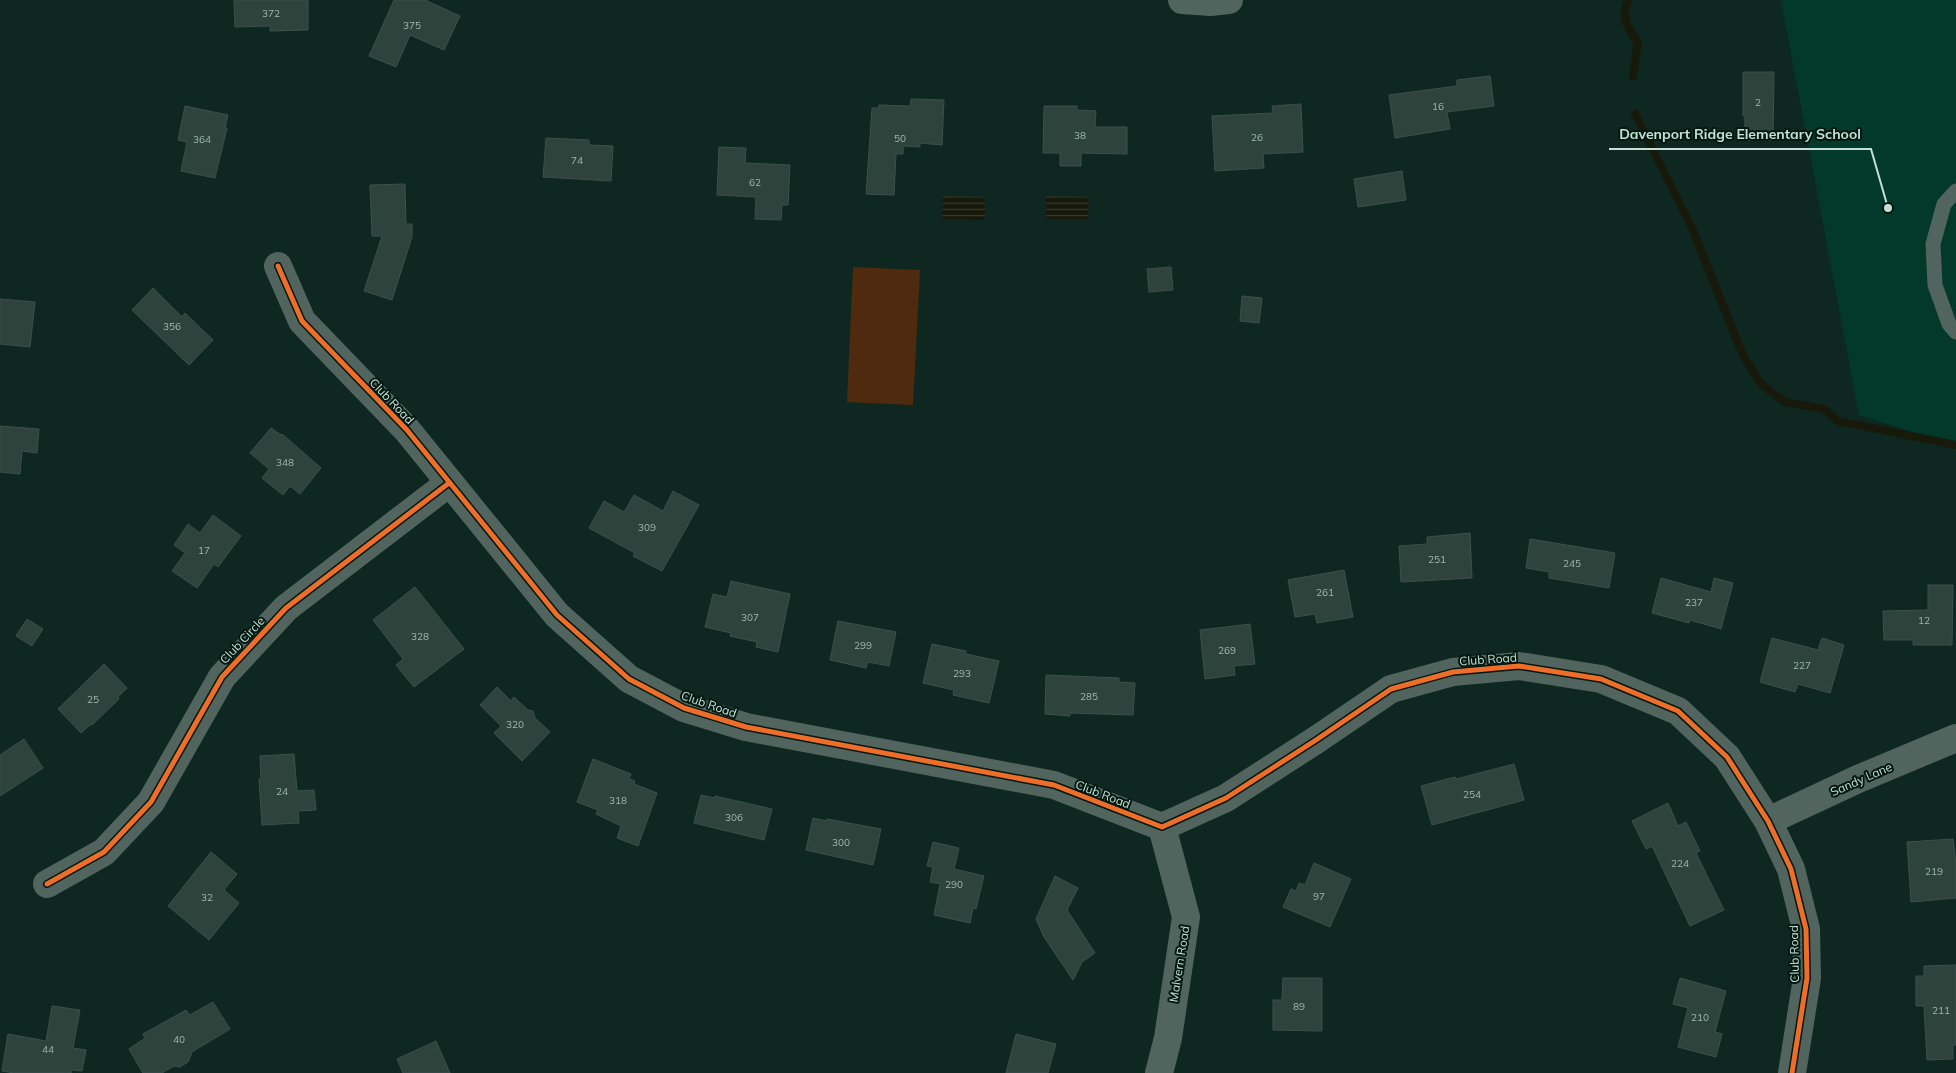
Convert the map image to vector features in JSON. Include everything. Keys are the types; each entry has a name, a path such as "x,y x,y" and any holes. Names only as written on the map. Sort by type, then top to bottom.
{"street":[{"path":"1182,0 1210,2 1229,0"},
{"name":"Club Road","path":"278,266 302,321 407,430 557,615 629,679 684,708 746,727 1054,785 1162,827 1226,798 1391,689 1453,672 1519,666 1601,679 1678,711 1727,757 1768,821 1791,869 1806,929 1807,978 1792,1073"},
{"name":"Club Circle","path":"47,884 104,852 151,802 222,677 286,608 449,483"},
{"name":"Sandy Lane","path":"1768,821 1858,779 1956,738"},
{"name":"Malvern Road","path":"1159,1073 1168,1038 1186,917 1162,827"}],"lane":[{"path":"1956,191 1944,204 1933,244 1935,285 1949,324 1956,332"}],"shaded area":[{"path":"1781,0 1956,0 1956,446 1859,415"},
{"path":"943,196 985,197 985,220 942,219"},
{"path":"1046,196 1089,197 1088,219 1046,219"},
{"path":"853,267 920,270 913,405 847,402"}],"building":[{"path":"234,0 308,0 308,30 270,31 270,26 235,27"},
{"path":"394,0 425,0 460,16 444,50 410,35 396,67 369,56"},
{"path":"1743,72 1774,72 1773,140 1745,140"},
{"path":"1490,76 1494,106 1447,112 1450,129 1395,138 1389,95 1457,86 1457,80"},
{"path":"911,99 944,100 942,145 920,143 920,147 903,146 903,154 896,154 894,195 866,194 872,108 879,108 879,105 910,106"},
{"path":"1301,104 1303,152 1263,154 1264,168 1215,171 1212,116 1273,113 1272,106"},
{"path":"185,106 228,115 225,128 227,128 215,178 181,171 187,142 178,140"},
{"path":"1044,106 1077,106 1077,110 1096,111 1095,127 1127,127 1127,154 1081,153 1081,166 1060,166 1060,153 1043,153"},
{"path":"546,138 589,140 589,145 613,146 611,181 543,177"},
{"path":"719,147 746,148 745,163 790,165 788,205 782,205 781,220 755,219 756,197 717,195"},
{"path":"1402,171 1406,200 1358,207 1354,179"},
{"path":"405,184 406,224 412,224 412,237 392,300 364,291 382,236 372,236 370,185"},
{"path":"1171,267 1173,290 1149,292 1147,269"},
{"path":"153,288 182,317 185,313 213,340 189,365 132,310"},
{"path":"1242,296 1262,298 1259,323 1240,321"},
{"path":"0,299 35,302 30,347 0,344"},
{"path":"0,426 39,429 37,453 22,451 20,474 0,472"},
{"path":"271,428 282,434 321,468 300,494 290,486 283,495 262,478 269,469 250,453"},
{"path":"673,491 699,505 662,571 633,556 635,553 589,528 604,501 624,512 634,495 663,511"},
{"path":"213,515 241,536 218,567 214,564 197,588 172,571 185,553 174,545 188,524 200,533"},
{"path":"1470,533 1472,578 1401,582 1399,546 1427,544 1427,537"},
{"path":"1530,539 1615,553 1609,588 1549,578 1549,572 1526,568"},
{"path":"1344,570 1353,617 1317,623 1315,614 1295,617 1288,580"},
{"path":"1661,578 1711,592 1714,578 1733,583 1721,629 1690,620 1689,623 1652,613"},
{"path":"731,581 790,594 778,652 756,647 757,642 730,636 731,633 705,627 713,594 727,597"},
{"path":"1928,585 1953,585 1952,645 1913,645 1913,640 1884,640 1883,611 1928,610"},
{"path":"415,587 464,649 414,687 396,665 403,659 373,620"},
{"path":"27,619 43,629 32,646 16,636"},
{"path":"838,621 896,632 889,666 868,662 866,668 830,660"},
{"path":"1250,624 1255,664 1234,666 1235,675 1205,679 1200,630"},
{"path":"1772,638 1818,650 1822,638 1844,645 1830,693 1798,684 1795,692 1760,682"},
{"path":"932,644 966,651 966,654 999,661 989,703 953,695 954,690 923,683"},
{"path":"104,664 127,688 118,697 119,699 81,733 58,709"},
{"path":"1046,675 1119,678 1119,682 1135,683 1133,715 1070,713 1070,716 1045,714"},
{"path":"497,687 511,701 514,697 528,710 533,711 535,718 550,732 522,761 494,733 501,726 480,705"},
{"path":"24,739 43,768 0,796 0,755"},
{"path":"294,754 297,791 314,790 316,810 298,811 299,823 262,825 259,779 261,779 260,756"},
{"path":"593,759 631,774 629,779 635,781 634,784 657,793 638,846 617,838 621,826 596,814 598,810 577,802"},
{"path":"1514,764 1524,800 1432,825 1421,786"},
{"path":"701,795 715,798 715,796 772,809 764,840 694,823"},
{"path":"1668,803 1678,826 1686,822 1700,851 1696,853 1724,910 1690,926 1652,846 1646,849 1632,821"},
{"path":"813,818 881,829 873,865 806,850"},
{"path":"1953,839 1956,864 1956,898 1911,902 1907,842"},
{"path":"933,842 959,848 954,869 984,876 976,909 973,908 970,923 934,915 940,884 930,882 933,867 927,866"},
{"path":"211,852 237,874 224,890 239,903 209,940 168,906"},
{"path":"1314,863 1351,879 1330,927 1283,907 1291,889 1296,891 1299,883 1305,885"},
{"path":"1055,876 1078,888 1067,910 1095,953 1082,962 1073,980 1044,937 1036,919"},
{"path":"1956,965 1956,1045 1953,1045 1953,1059 1927,1060 1924,1006 1916,1006 1916,976 1924,976 1924,966"},
{"path":"1283,978 1322,978 1322,1031 1273,1030 1273,1000 1282,1000"},
{"path":"1680,978 1726,991 1715,1032 1722,1034 1716,1057 1678,1047 1688,1008 1673,1004"},
{"path":"213,1002 230,1029 192,1052 188,1062 180,1067 174,1066 162,1073 143,1073 129,1049 145,1038 143,1034 186,1010 190,1015"},
{"path":"52,1006 80,1010 73,1048 86,1050 82,1071 72,1070 71,1073 14,1073 2,1071 8,1034 46,1041"},
{"path":"1016,1034 1056,1044 1048,1073 1006,1073"},
{"path":"436,1041 450,1073 403,1073 397,1059"}],"waterway":[{"path":"1628,0 1625,18 1628,27 1638,42 1633,76"},
{"path":"1635,114 1692,228 1743,355 1761,384 1785,402 1824,409 1838,421 1956,445"}],"cycle path":[{"path":"278,266 302,321 407,430 557,615 629,679 684,708 746,727 1054,785 1162,827 1226,798 1391,689 1453,672 1519,666 1601,679 1678,711 1727,757 1768,821 1791,869 1806,929 1807,978 1792,1073"},
{"path":"47,884 104,852 151,802 222,677 286,608 449,483"}],"place":[{"name":"Davenport Ridge Elementary School","path":"1888,208"}]}
